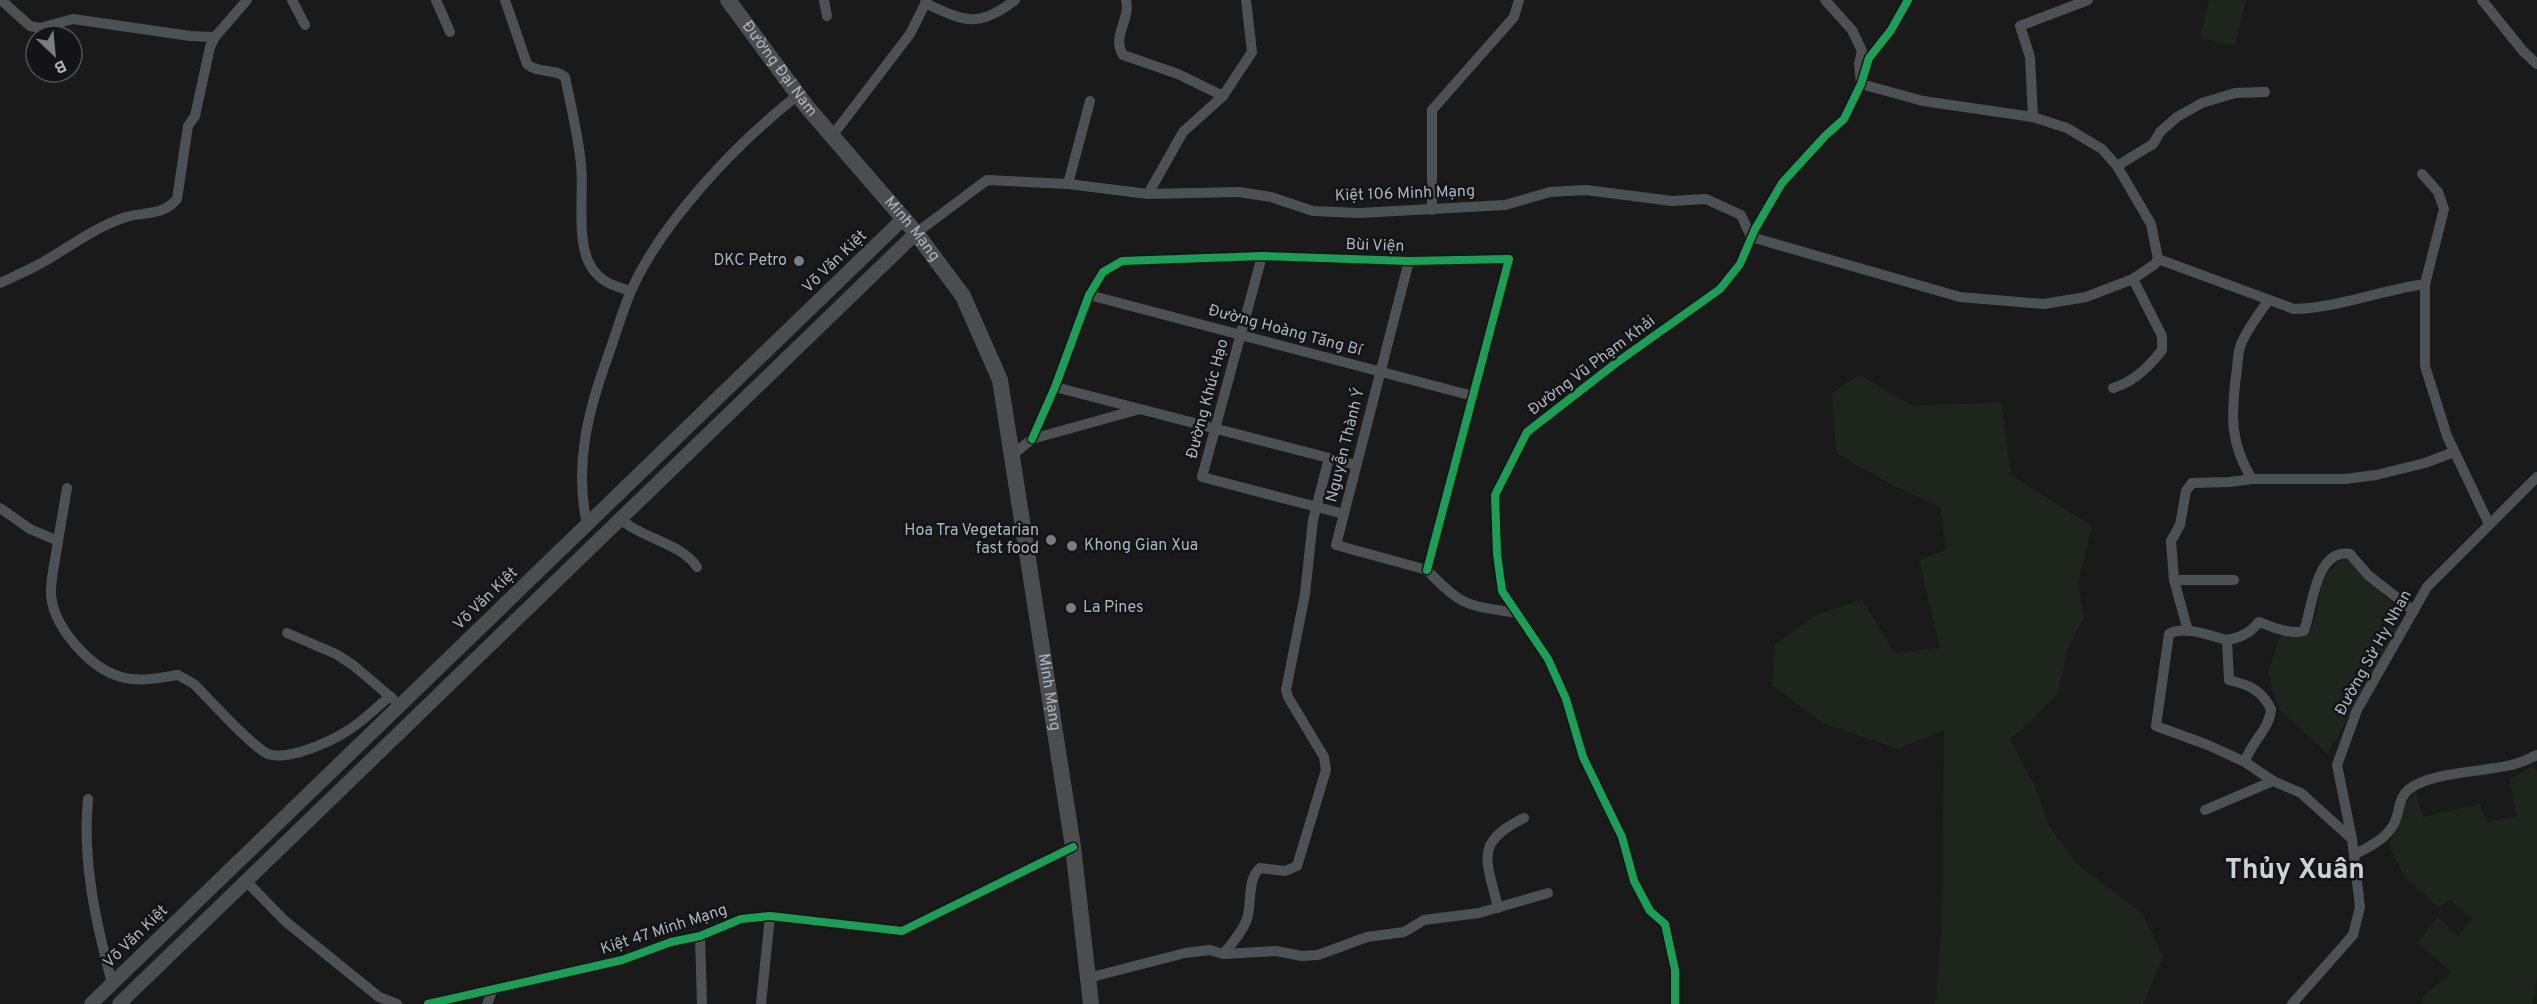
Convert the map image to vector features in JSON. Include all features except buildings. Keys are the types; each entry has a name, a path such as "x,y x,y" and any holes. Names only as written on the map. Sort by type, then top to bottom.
{"highway":[{"name":"Đường Đại Nam","path":"728,0 798,95 832,136"},
{"name":"Minh Mạng","path":"832,136 904,218 963,296 1000,380 1073,847 1091,1004"}],"main road":[{"name":"Võ Văn Kiệt","path":"91,1004 301,801 395,700 587,524 904,218"},
{"path":"119,1004 916,233"},
{"path":"671,444 684,457"},
{"path":"301,801 314,815"}],"street":[{"path":"1,0 30,26 40,27 73,19 190,36 215,37"},
{"path":"0,283 121,219 154,213 170,207 177,199 188,126 195,116 210,47 215,37 247,0"},
{"path":"292,0 305,25"},
{"path":"436,0 450,32"},
{"path":"506,0 531,68 561,74 565,78 577,130 582,167 583,232 588,259 603,281 632,291"},
{"path":"824,0 827,16"},
{"path":"832,136 910,34 926,2 960,19 975,19 992,15 1015,0"},
{"path":"1126,0 1129,9 1118,39 1123,55 1178,74 1223,96"},
{"path":"1148,194 1182,132 1223,96 1252,52 1246,0"},
{"path":"1431,210 1432,110 1514,17 1519,0"},
{"path":"1751,237 1960,297 2044,304 2086,297 2133,279 2155,264 2158,259 2151,224 2117,166 2102,149 2075,133 2033,117 1923,101 1861,84 1862,51 1852,30 1825,0"},
{"name":"Đường Vũ Phạm Khải","path":"1675,1004 1675,970 1665,924 1650,911 1641,896 1622,837 1583,757 1566,699 1548,659 1502,591 1497,554 1495,495 1527,432 1616,363 1720,289 1740,264 1751,237 1782,183 1844,119 1861,84 1869,58 1891,30 1908,0"},
{"path":"2033,117 2030,57 2020,26 2088,0"},
{"path":"2482,0 2523,51 2537,64"},
{"path":"2117,166 2153,144 2160,132 2177,117 2202,104 2235,93 2265,92"},
{"path":"587,524 581,481 586,425 596,387 632,291 660,242 699,190 744,141 798,95"},
{"path":"1068,184 1090,101"},
{"path":"2422,174 2438,192 2444,208 2425,284 2425,366 2454,452 2489,524"},
{"name":"Kiệt 106 Minh Mạng","path":"916,233 987,180 1068,184 1148,194 1239,192 1271,198 1312,211 1359,213 1505,205 1550,192 1586,190 1672,201 1706,199 1741,215 1751,237"},
{"name":"Bùi Viện","path":"1032,439 1055,387 1089,295 1103,272 1122,261 1263,256 1409,261 1509,259 1427,570"},
{"name":"Đường Khúc Hạo","path":"1263,256 1202,477 1344,514"},
{"path":"2158,259 2294,309 2312,309 2394,288 2425,284"},
{"name":"Nguyễn Thành Ý","path":"1409,261 1336,545 1427,570"},
{"path":"2113,388 2128,384 2152,363 2162,350 2162,336 2133,279"},
{"name":"Đường Hoàng Tăng Bí","path":"1089,295 1473,396"},
{"path":"2252,479 2241,461 2235,442 2233,405 2240,347 2268,301"},
{"path":"1055,387 1356,465"},
{"path":"1011,456 1032,439 1140,409"},
{"path":"2188,632 2174,580 2171,541 2180,525 2189,486 2192,483 2252,479 2345,479 2376,475 2425,463 2454,452"},
{"path":"1223,954 1240,933 1247,918 1256,871 1260,868 1285,871 1297,866 1326,770 1324,757 1286,690 1305,594 1311,533 1329,458"},
{"name":"Đường Sử Hy Nhan","path":"2292,1004 2353,935 2360,907 2352,839 2337,760 2357,710 2427,587 2537,477"},
{"path":"67,488 51,592 53,603 66,634 88,657 117,676 134,679 178,675 184,677 194,684 250,740 270,754 290,754 325,742 395,700 353,665 288,633"},
{"path":"0,508 30,529 58,541"},
{"path":"620,519 629,527 687,555 697,567"},
{"path":"2352,839 2301,793 2273,781 2245,762 2208,745 2156,726 2169,634 2188,632 2228,640 2243,636 2253,630 2259,622 2277,628 2304,631 2315,586 2325,567 2337,556 2345,553 2350,554 2368,576 2414,611"},
{"path":"1427,570 1451,595 1466,604 1517,613"},
{"path":"2174,580 2234,580"},
{"path":"2228,640 2229,680 2253,687 2260,692 2271,709 2268,722 2253,743 2245,762"},
{"path":"2354,855 2379,841 2388,833 2397,818 2400,801 2407,791 2421,783 2463,772 2513,765 2536,755"},
{"path":"2205,810 2273,781"},
{"path":"88,799 92,903 112,983"},
{"path":"1498,908 1489,865 1489,848 1501,830 1524,818"},
{"name":"Kiệt 47 Minh Mạng","path":"428,1004 622,960 671,942 700,936 741,919 770,916 902,931 1073,847"},
{"path":"246,881 285,921 379,997 397,1004"},
{"path":"1088,978 1196,951 1210,950 1223,954 1276,951 1302,956 1318,955 1367,937 1404,932 1424,920 1479,913 1548,893"},
{"path":"761,1004 770,916"},
{"path":"700,936 702,1004"},
{"path":"487,1004 493,989"}],"shaded area":[{"path":"2209,0 2246,0 2235,46 2200,38"},
{"path":"1859,375 1913,406 2001,402 2011,475 2092,526 2078,581 2084,618 2068,647 2058,693 2010,739 2036,788 2048,824 2076,863 2143,914 2163,956 2143,1004 1933,1004 1936,998 1942,920 1944,730 1898,749 1823,723 1772,686 1775,645 1814,616 1862,600 1895,653 1940,648 1919,560 1946,550 1940,506 1896,487 1836,453 1832,393"},
{"path":"2346,558 2402,613 2397,631 2328,754 2278,708 2268,672 2282,633 2308,636 2313,625 2322,585 2334,567"},
{"path":"2532,766 2537,771 2537,977 2533,1004 2422,1004 2423,997 2452,972 2417,943 2438,917 2458,936 2472,919 2450,900 2439,908 2404,876 2389,845 2407,802 2416,792 2423,817 2480,804 2487,822 2516,816 2510,780"}],"cycle path":[{"path":"1675,1004 1675,970 1665,924 1650,911 1634,881 1622,837 1583,757 1566,699 1548,659 1502,591 1497,554 1495,495 1527,432 1616,363 1720,289 1740,264 1755,229 1782,183 1844,119 1861,84 1869,58 1891,30 1908,0"},
{"path":"1032,439 1055,387 1089,295 1103,272 1122,261 1262,256 1409,261 1509,259 1427,570"},
{"path":"428,1004 622,960 671,942 700,936 741,919 770,916 902,931 1073,847"}],"place":[{"name":"DKC Petro","path":"799,261"},
{"name":"Hoa Tra Vegetarian fast food","path":"1051,540"},
{"name":"Khong Gian Xua","path":"1072,546"},
{"name":"La Pines","path":"1071,608"}],"district":[{"name":"Thủy Xuân","path":"2295,871"}]}
